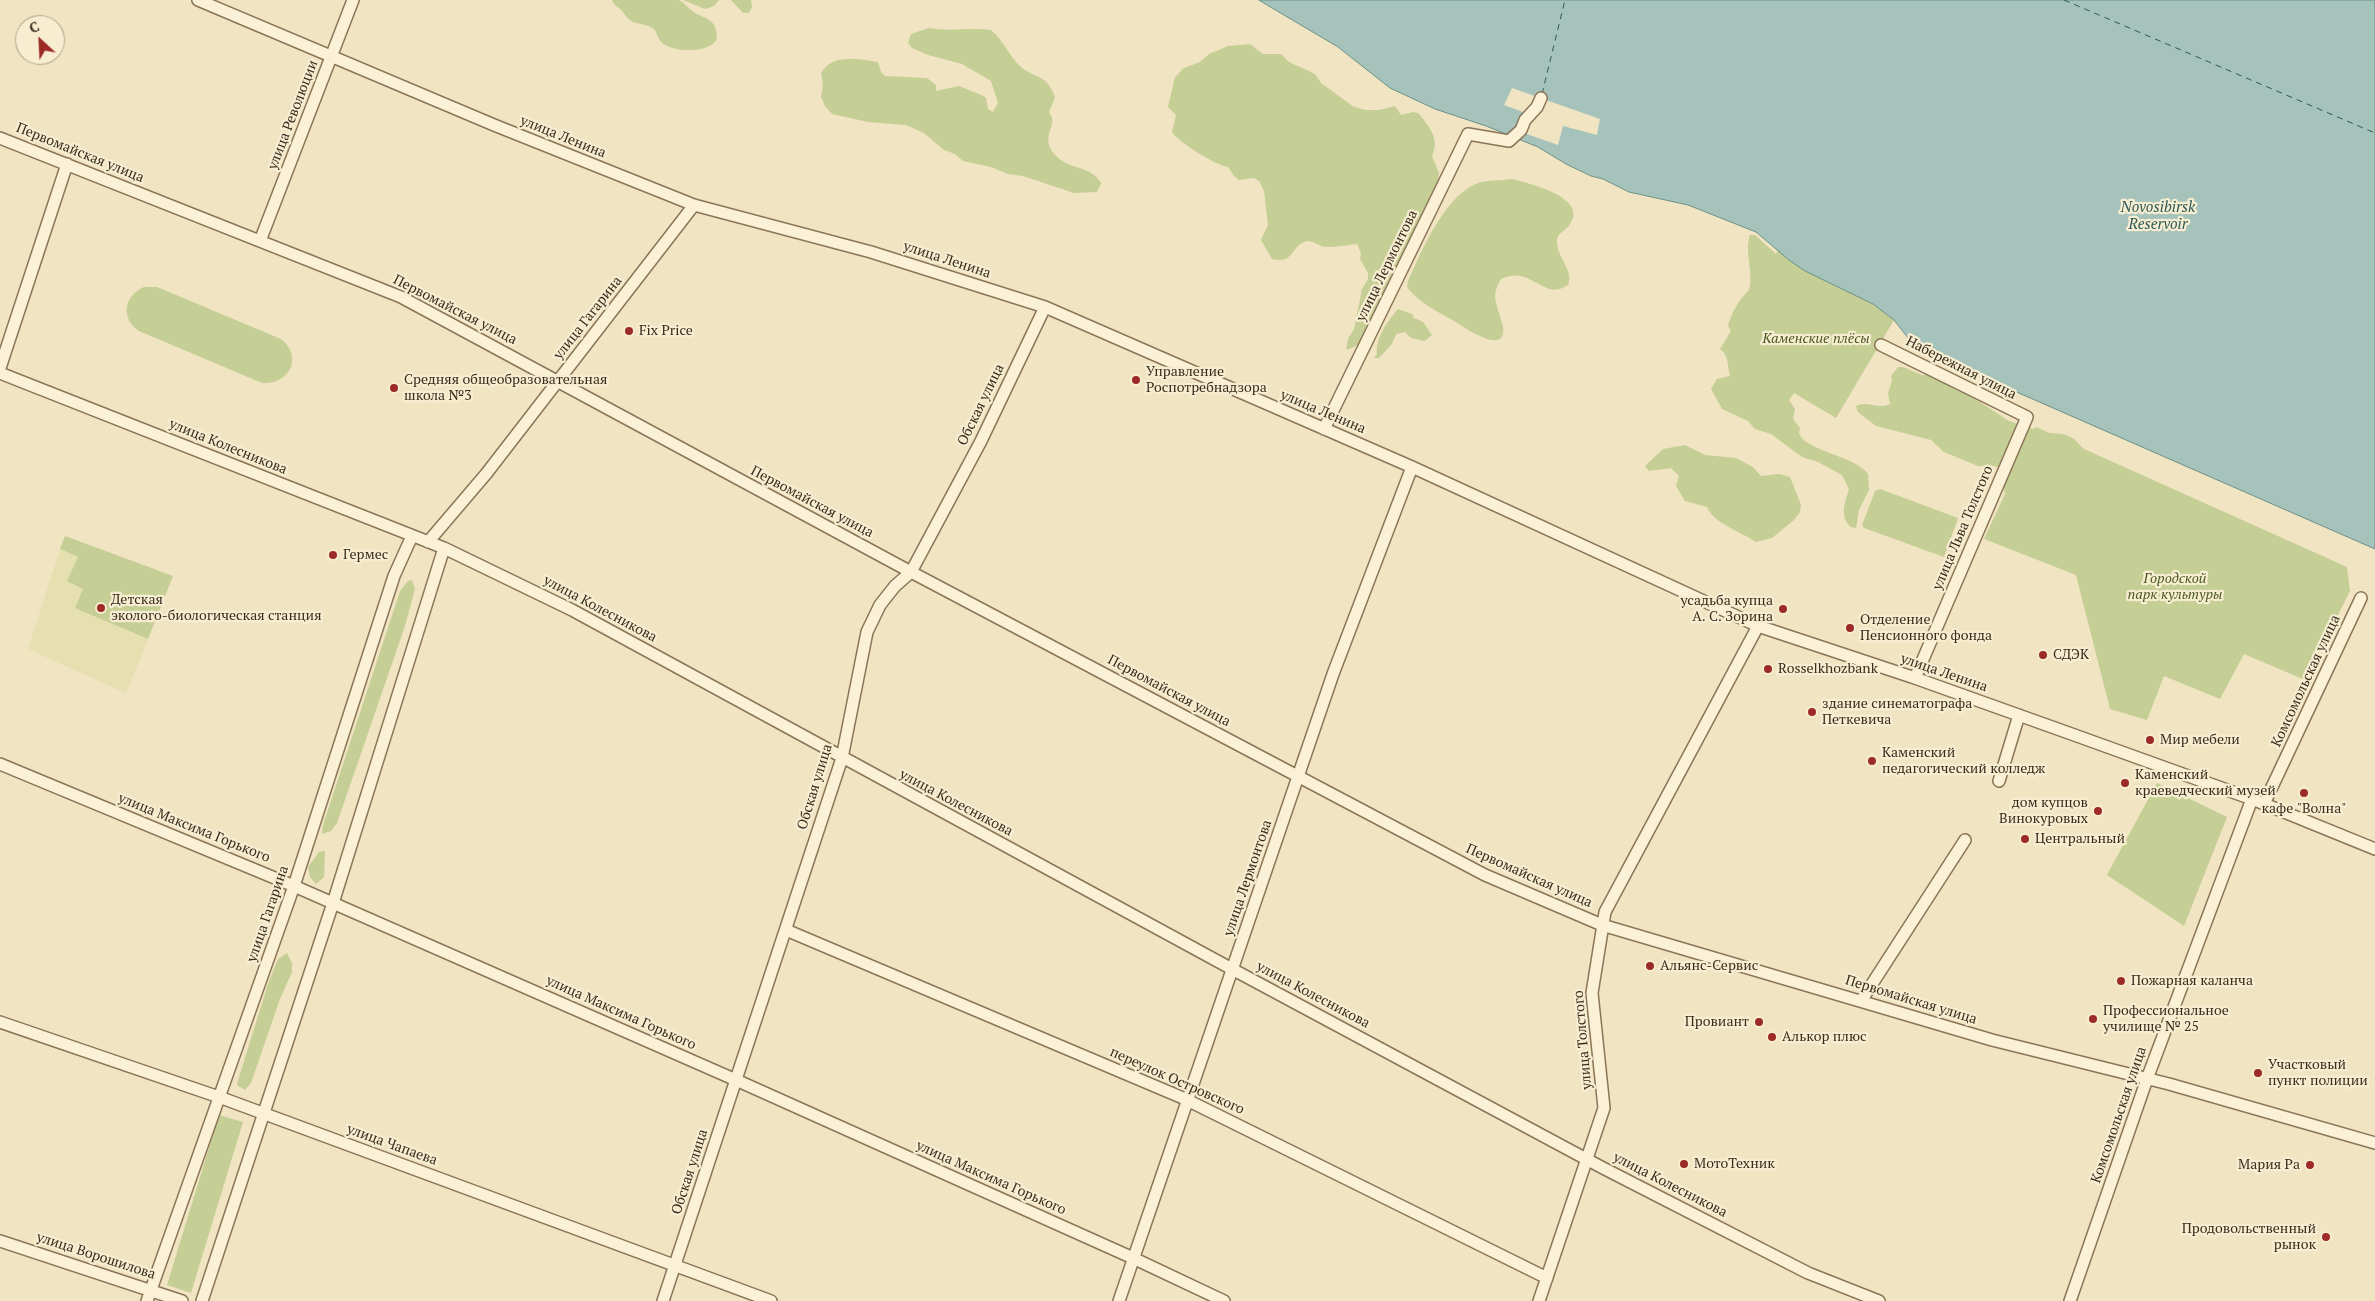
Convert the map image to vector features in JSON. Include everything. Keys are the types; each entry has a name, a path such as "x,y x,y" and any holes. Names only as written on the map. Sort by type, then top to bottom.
{"street":[{"name":"улица Ленина","path":"198,0 332,58 694,205 871,252 1046,307 1412,467 1758,626 1914,678 2252,799 2375,849"},
{"name":"улица Революции","path":"260,241 353,0"},
{"name":"улица Лермонтова","path":"1324,429 1468,134 1509,141 1521,130 1525,120 1537,107 1541,98"},
{"name":"Первомайская улица","path":"0,138 401,297 911,572 1485,875 1602,925 1992,1040 2147,1079 2375,1142"},
{"path":"0,368 67,164"},
{"name":"улица Гагарина","path":"428,542 486,474 694,205"},
{"name":"Обская улица","path":"663,1301 842,758 867,632 880,605 895,586 911,572 981,441 1046,307"},
{"name":"Набережная улица","path":"1881,344 2027,418"},
{"name":"улица Колесникова","path":"0,374 444,548 572,610 842,758 1586,1159 1808,1273 1879,1301"},
{"name":"улица Льва Толстого","path":"1914,678 2027,418"},
{"name":"улица Лермонтова","path":"1119,1301 1186,1100 1333,674 1412,467"},
{"name":"улица Гагарина","path":"149,1296 294,886 394,576 412,536"},
{"path":"202,1301 262,1113 333,903 444,548"},
{"name":"Комсомольская улица","path":"2264,804 2361,598"},
{"name":"улица Толстого","path":"1539,1301 1604,1108 1592,994 1605,912 1758,626"},
{"path":"1999,781 2019,715"},
{"name":"улица Максима Горького","path":"0,764 333,903 736,1080 1133,1258 1224,1301"},
{"name":"Комсомольская улица","path":"2070,1301 2147,1079 2252,799"},
{"path":"1861,1001 1965,840"},
{"name":"переулок Островского","path":"786,930 1186,1100 1547,1278"},
{"name":"улица Чапаева","path":"0,1022 219,1097 771,1301"},
{"name":"улица Ворошилова","path":"0,1241 149,1296 182,1301"}],"shaded area":[{"path":"60,549 78,557 67,581 83,589 75,608 148,639 126,693 28,649"}],"green space":[{"path":"612,0 679,0 691,10 712,22 715,26 717,39 713,44 699,49 682,50 667,46 661,42 654,29 632,22"},
{"path":"683,0 719,0 714,6 705,9"},
{"path":"731,0 751,0 752,7 749,13 743,13"},
{"path":"929,28 991,30 1021,67 1045,80 1055,97 1049,112 1052,117 1048,142 1050,148 1060,160 1097,177 1101,183 1097,192 1074,193 1023,176 1008,174 991,167 963,161 955,154 944,150 924,133 906,125 868,122 832,114 825,106 821,97 823,85 821,73 832,62 854,59 878,62 881,72 885,76 927,78 936,85 936,91 959,86 986,98 988,109 993,112 998,103 991,81 962,64 928,55 912,48 908,43 911,34"},
{"path":"1250,44 1263,54 1281,54 1289,62 1315,74 1321,83 1354,107 1366,110 1379,110 1395,106 1401,115 1413,112 1418,113 1430,128 1434,139 1435,144 1432,156 1439,173 1437,185 1423,210 1407,254 1392,273 1361,344 1346,350 1348,339 1354,329 1362,289 1368,279 1368,273 1360,259 1361,253 1357,244 1326,247 1307,241 1288,257 1279,260 1272,259 1261,240 1268,225 1264,191 1259,181 1254,178 1239,180 1228,167 1215,163 1198,153 1172,132 1176,115 1168,107 1175,77 1184,68 1200,62 1209,54 1228,46"},
{"path":"1512,179 1554,193 1571,206 1574,214 1570,224 1557,239 1558,248 1569,274 1569,280 1568,285 1559,289 1551,289 1521,276 1501,279 1495,297 1503,327 1503,335 1500,339 1494,340 1480,336 1433,309 1407,287 1428,239 1446,210 1457,197 1468,188 1481,182"},
{"name":"Каменские плёсы","path":"1750,235 1755,235 1776,254 1778,250 1805,271 1873,304 1894,320 1836,418 1794,393 1789,400 1795,409 1793,419 1800,428 1799,433 1803,439 1819,449 1852,462 1868,474 1869,490 1859,510 1856,528 1851,527 1845,519 1844,509 1849,489 1842,475 1818,462 1802,457 1771,434 1755,429 1748,421 1722,409 1711,389 1717,379 1730,376 1726,358 1720,349 1731,331 1728,326 1734,311 1749,290 1748,242"},
{"path":"144,287 157,287 281,339 288,346 292,354 290,368 286,375 280,380 262,383 139,331 129,320 127,308 132,296"},
{"path":"1398,309 1412,314 1414,318 1423,322 1432,335 1425,341 1411,338 1405,332 1396,334 1392,344 1379,358 1374,358 1377,354 1380,336"},
{"name":"Городской парк культуры","path":"1898,367 1903,367 1922,375 1934,375 2009,421 2073,438 2084,449 2347,567 2350,591 2305,680 2244,654 2220,699 2164,676 2147,720 2110,709 2076,575 1984,539 2005,494 1999,468 1994,466 1978,466 1944,452 1931,440 1876,426 1858,412 1856,406 1860,404 1886,406 1890,404 1888,393 1892,381 1891,376"},
{"path":"1685,445 1705,455 1736,458 1753,467 1761,476 1779,474 1790,477 1801,505 1800,512 1794,520 1772,538 1756,542 1722,523 1707,507 1685,501 1676,486 1679,476 1671,468 1649,471 1645,466 1663,449"},
{"path":"1880,489 1958,518 1944,557 1864,528 1862,525 1875,491"},
{"path":"65,536 173,576 148,639 75,608 83,589 67,581 78,557 60,549"},
{"path":"412,580 415,589 405,626 337,823 331,831 322,834 323,825 400,591 408,581"},
{"path":"2157,783 2227,817 2184,926 2107,875"},
{"path":"325,851 324,877 316,884 310,877 308,867 319,852"},
{"path":"287,953 292,963 292,972 280,999 251,1083 245,1090 237,1085 239,1077 269,981 278,959"},
{"path":"219,1115 243,1122 191,1293 167,1285"}],"water":[{"name":"Novosibirsk Reservoir","path":"1259,0 2375,0 2375,549 1916,348 1894,320 1873,304 1805,271 1756,232 1688,205 1629,192 1566,164 1538,147 1486,126 1435,109 1390,88 1338,47"}],"pier":[{"path":"1512,88 1600,119 1597,135 1563,126 1558,145 1519,131 1523,112 1504,105"}],"ferry route":[{"path":"1542,94 1565,0"},
{"path":"2064,0 2375,133"}],"place":[{"name":"Fix Price","path":"629,331"},
{"name":"Управление Роспотребнадзора","path":"1136,380"},
{"name":"Средняя общеобразовательная школа №3","path":"394,388"},
{"name":"Гермес","path":"333,555"},
{"name":"Детская эколого-биологическая станция","path":"101,608"},
{"name":"усадьба купца А. С. Зорина","path":"1783,609"},
{"name":"Отделение Пенсионного фонда","path":"1850,628"},
{"name":"СДЭК","path":"2043,655"},
{"name":"Rosselkhozbank","path":"1768,669"},
{"name":"здание синематографа Петкевича","path":"1812,712"},
{"name":"Мир мебели","path":"2150,740"},
{"name":"Каменский педагогический колледж","path":"1872,761"},
{"name":"Каменский краеведческий музей","path":"2125,783"},
{"name":"кафе \"Волна\"","path":"2304,793"},
{"name":"дом купцов Винокуровых","path":"2098,811"},
{"name":"Центральный","path":"2025,839"},
{"name":"Альянс-Сервис","path":"1650,966"},
{"name":"Пожарная каланча","path":"2121,981"},
{"name":"Профессиональное училище № 25","path":"2093,1019"},
{"name":"Провиант","path":"1759,1022"},
{"name":"Алькор плюс","path":"1772,1037"},
{"name":"Участковый пункт полиции","path":"2258,1073"},
{"name":"МотоТехник","path":"1684,1164"},
{"name":"Мария Ра","path":"2310,1165"},
{"name":"Продовольственный рынок","path":"2326,1237"}]}
